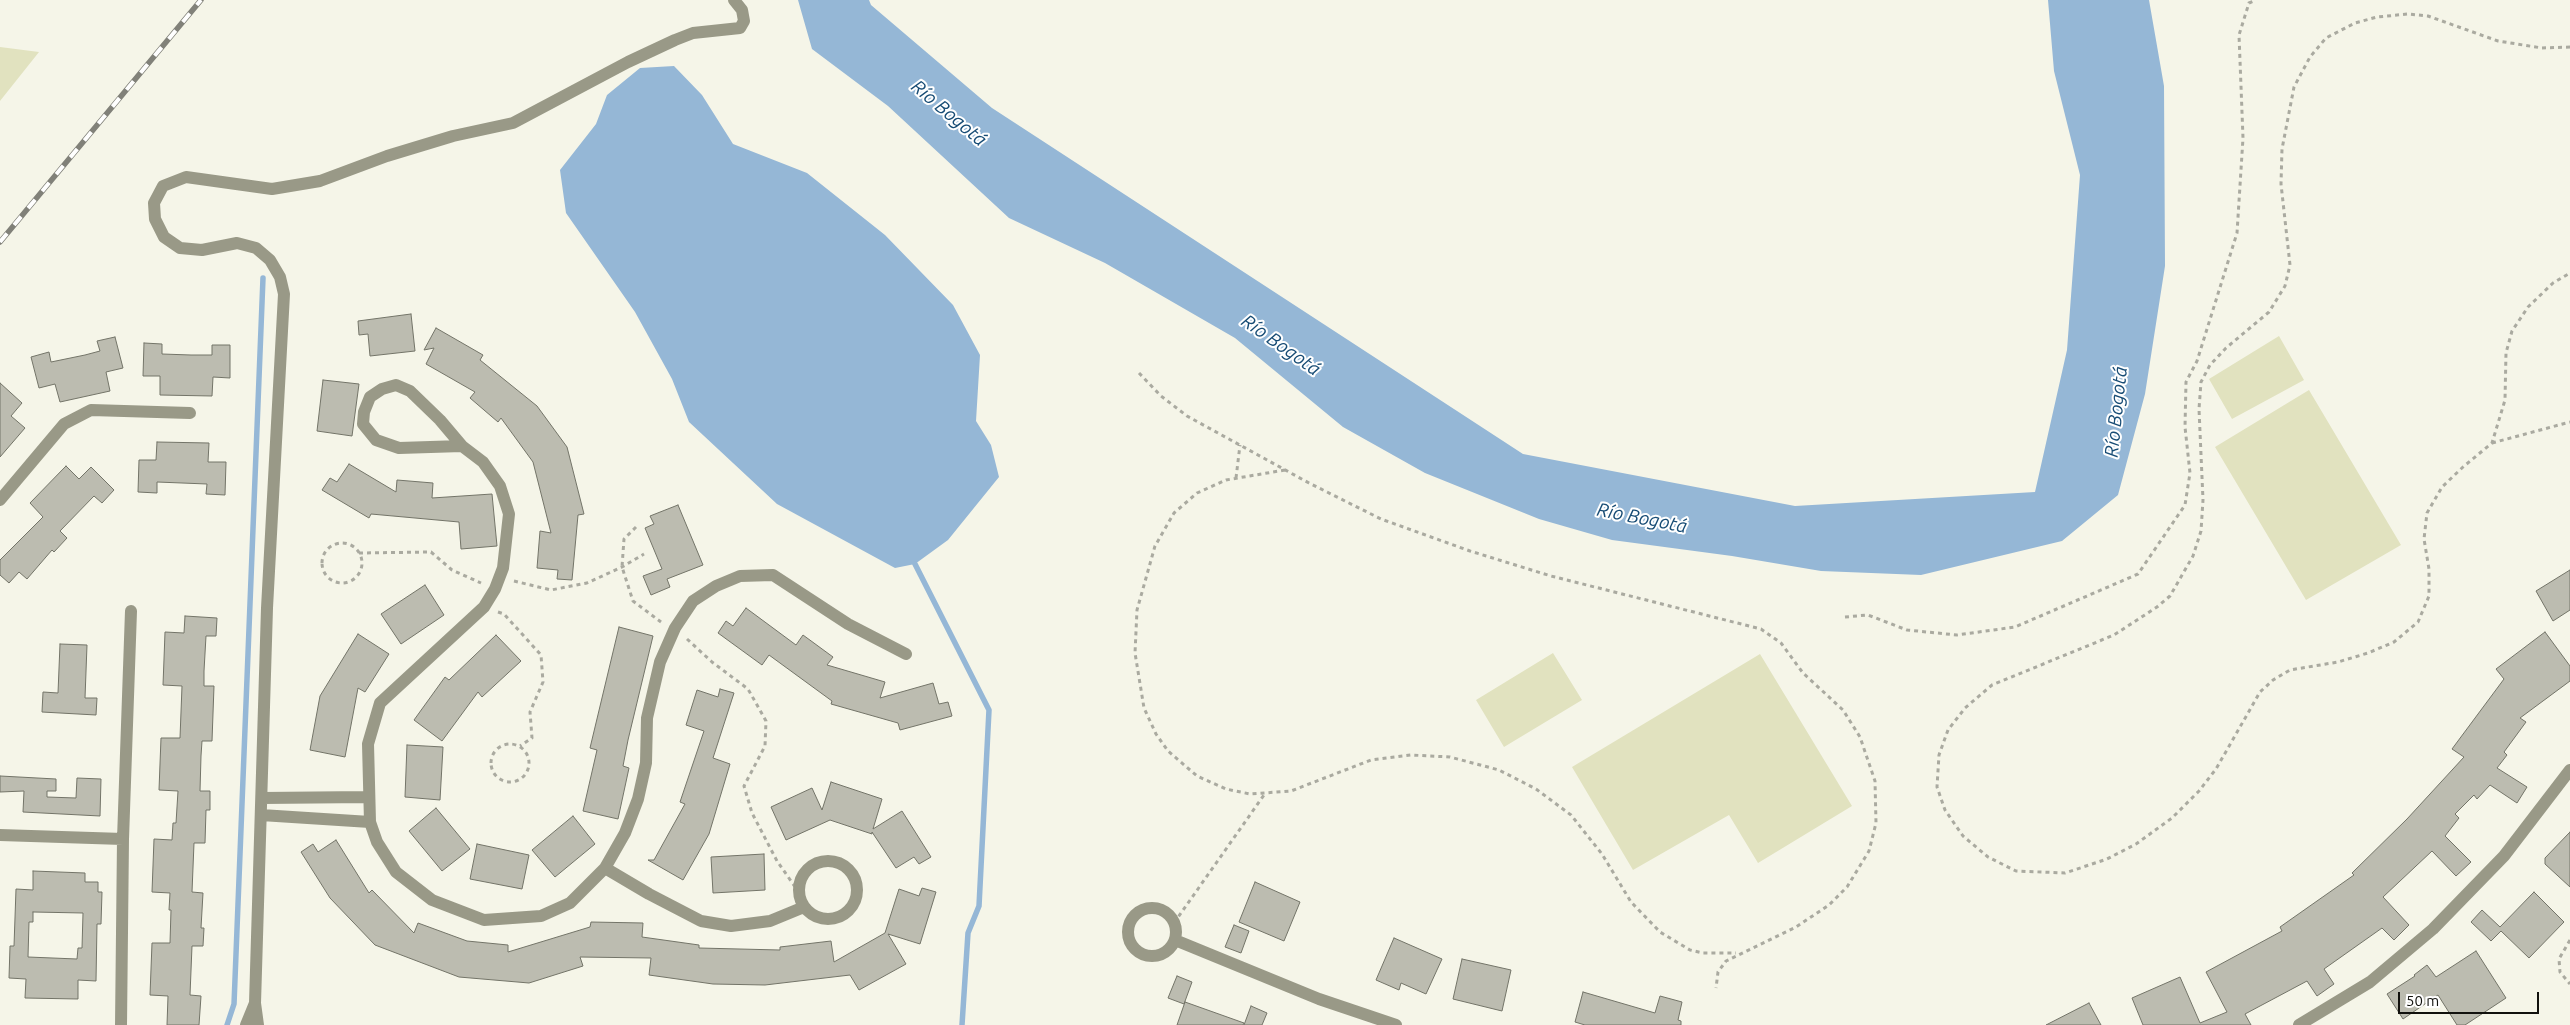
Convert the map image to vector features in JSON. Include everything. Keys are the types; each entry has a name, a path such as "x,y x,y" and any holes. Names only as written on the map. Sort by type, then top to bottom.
{"street":[{"path":"258,1025 255,1003 268,558 284,294 280,277 270,260 256,248 237,243 202,250 180,248 164,237 155,219 154,202 163,186 186,177 272,189 320,181 396,153 453,136 513,123 628,62 675,40 693,33 740,28 744,22 742,10 734,0"},
{"path":"462,446 400,448 376,440 364,424 364,412 370,397 382,389 396,385 410,391 440,420 462,446 483,462 500,486 509,514 503,568 496,590 484,607 380,703 368,744 370,822 376,842 396,872 432,900 484,920 542,916 570,903 605,868 625,833 638,799 646,763 650,709 660,662 675,628 693,601 716,586 740,576 773,575 848,624 906,654"},
{"path":"0,500 64,424 91,410 190,413"},
{"path":"121,1025 123,839 131,611"},
{"path":"2299,1025 2370,982 2433,929 2504,856 2570,770"},
{"path":"262,798 368,797"},
{"path":"261,816 370,822"},
{"path":"0,835 123,839"},
{"path":"826,861 842,865 855,878 857,886 854,904 842,916 825,920 816,917 804,906 798,891 800,882 809,867 826,861"},
{"path":"605,868 649,894 702,921 732,926 770,921 804,906"},
{"path":"1150,908 1164,912 1174,923 1175,940 1165,953 1149,956 1134,949 1128,935 1131,920 1136,914 1150,908"},
{"path":"1175,940 1319,999 1396,1025"},
{"path":"246,1025 255,1003"}],"path":[{"path":"1845,617 1868,614 1907,630 1957,635 2015,627 2138,574 2185,505 2190,473 2185,427 2186,382 2197,361 2236,234 2243,138 2239,35 2249,2 2256,0"},
{"path":"2570,47 2542,48 2498,41 2428,16 2408,14 2355,23 2326,38 2310,57 2294,87 2282,149 2281,184 2290,265 2285,286 2269,312 2226,348 2210,365 2201,382 2199,409 2203,500 2201,531 2193,556 2170,596 2157,607 2114,635 1992,685 1965,708 1948,730 1938,755 1937,787 1945,810 1963,836 1988,857 2016,871 2041,874 2065,873 2108,859 2136,844 2172,818 2216,769 2260,692 2273,680 2290,670 2338,662 2368,653 2394,642 2418,622 2429,596 2424,539 2427,513 2442,487 2462,466 2492,443 2570,422"},
{"path":"2492,443 2505,400 2506,353 2512,331 2528,307 2553,283 2570,273"},
{"path":"1139,373 1171,404 1240,445 1381,519 1442,542 1551,576 1667,607 1754,627 1770,634 1781,643 1802,673 1843,710 1860,738 1875,781 1876,823 1869,851 1856,877 1837,898 1783,934 1739,953 1723,964 1718,972 1716,988"},
{"path":"1236,478 1240,445"},
{"path":"1286,470 1236,478 1197,493 1180,506 1166,523 1155,546 1140,596 1135,652 1144,708 1156,734 1168,751 1197,776 1210,782 1238,792 1265,794 1302,788 1371,760 1411,755 1450,757 1499,770 1536,789 1571,815 1602,854 1631,902 1660,932 1690,950 1703,953 1739,953"},
{"path":"636,527 624,539 622,568 633,601 654,619 675,628 712,662 748,689 766,721 765,746 744,786 752,813 777,861 798,891"},
{"path":"359,553 362,566 355,578 350,582 333,581 324,573 322,560 324,554 334,545 348,545 359,553 431,552 452,570 496,590"},
{"path":"503,568 516,583 551,590 587,583 622,568 644,554"},
{"path":"484,607 504,614 541,655 543,682 530,712 532,738 520,746 507,744 496,750 491,762 492,768 499,778 510,782 520,779 525,775 530,763 525,750 520,746"},
{"path":"1174,923 1265,794"},
{"path":"2570,940 2559,959 2560,972 2570,984"}],"green space":[{"path":"0,47 39,52 0,101"},
{"path":"2279,336 2304,380 2232,419 2209,379"},
{"path":"2309,390 2401,545 2306,600 2215,447"},
{"path":"1553,653 1582,700 1504,747 1476,700"},
{"path":"1760,654 1852,806 1758,863 1729,815 1633,870 1572,767"}],"water":[{"name":"Río Bogotá","path":"798,0 869,0 871,5 992,108 1523,454 1795,506 2035,492 2067,350 2080,175 2054,71 2048,0 2149,0 2164,86 2165,266 2145,394 2118,495 2062,541 1921,575 1821,571 1732,556 1612,540 1539,519 1425,473 1343,427 1235,338 1105,263 1009,218 888,106 812,49"},
{"path":"674,66 702,95 733,144 807,173 885,235 953,305 980,355 976,421 991,445 999,477 948,540 915,564 895,568 777,504 689,422 672,379 635,312 566,213 560,170 596,124 607,95 640,68"}],"building":[{"path":"411,314 415,351 370,356 368,334 359,335 358,321"},
{"path":"436,328 483,355 480,360 537,406 567,447 584,514 578,515 572,580 557,579 558,570 537,568 540,531 551,533 533,462 501,418 498,422 470,398 475,392 426,364 434,348 424,350"},
{"path":"115,337 123,368 106,372 110,391 60,402 55,384 39,388 31,357 49,352 51,362 85,355 100,351 97,341"},
{"path":"144,343 162,344 162,354 191,355 212,355 212,345 230,345 230,378 213,377 212,396 160,395 160,376 143,376"},
{"path":"323,380 359,384 352,436 317,431"},
{"path":"0,383 22,403 11,416 25,428 0,457"},
{"path":"157,442 209,443 208,462 226,462 225,495 206,494 207,484 157,482 157,493 138,492 139,460 156,460"},
{"path":"349,464 396,492 397,480 433,483 432,498 492,494 497,546 461,549 459,522 371,514 369,518 322,490 330,478 337,482"},
{"path":"66,466 79,479 91,467 114,490 102,503 94,496 60,531 67,538 54,552 52,550 27,579 19,572 9,583 0,575 0,560 43,517 30,503"},
{"path":"678,505 703,565 667,579 670,587 651,595 643,576 662,569 645,528 654,524 650,516"},
{"path":"2570,570 2570,610 2553,621 2536,591"},
{"path":"425,585 444,615 401,644 381,614"},
{"path":"746,608 796,645 803,635 833,657 827,665 885,682 880,698 933,683 939,704 948,702 952,716 900,730 898,723 831,704 832,701 769,655 762,665 718,633 726,621 733,626"},
{"path":"185,616 217,618 216,636 206,636 204,671 204,686 214,686 212,741 202,741 201,756 200,791 210,791 210,810 206,810 205,843 194,843 192,892 203,893 201,928 204,928 203,946 192,946 190,995 201,996 199,1025 167,1025 168,996 150,995 152,943 170,943 171,910 169,910 170,893 152,892 154,839 172,840 173,823 176,823 178,791 159,790 161,738 180,738 182,686 163,685 165,632 184,633"},
{"path":"619,627 653,636 623,766 629,768 618,819 583,811 597,750 590,748"},
{"path":"2545,632 2570,666 2570,681 2520,718 2526,722 2504,752 2507,755 2497,768 2527,787 2517,803 2490,785 2477,799 2474,795 2455,814 2459,818 2445,836 2471,862 2456,876 2432,851 2383,897 2409,925 2394,940 2382,928 2324,969 2334,984 2317,996 2307,981 2245,1014 2251,1025 2143,1025 2132,998 2180,977 2200,1023 2227,1012 2206,972 2282,931 2280,927 2354,875 2352,873 2407,819 2464,757 2452,749 2504,679 2496,669"},
{"path":"358,634 389,654 365,692 358,688 345,757 310,750 320,696"},
{"path":"496,635 521,661 482,697 478,692 442,741 414,720 445,677 449,680"},
{"path":"60,644 87,645 85,698 97,698 96,715 42,712 43,692 58,693"},
{"path":"720,689 734,693 713,758 730,764 709,834 683,880 648,860 654,860 685,804 680,802 704,731 686,725 697,690 718,697"},
{"path":"407,745 443,747 440,800 405,797"},
{"path":"0,776 56,779 56,791 47,791 47,797 76,798 77,778 101,779 100,816 23,812 24,791 0,792"},
{"path":"831,782 882,799 873,829 902,811 931,857 919,864 914,857 896,868 872,832 872,834 830,820 786,840 771,807 812,788 822,810"},
{"path":"436,808 470,849 442,871 409,831"},
{"path":"573,816 595,844 555,877 532,850"},
{"path":"2570,832 2570,887 2545,864 2545,858"},
{"path":"336,840 369,893 372,890 414,933 418,923 467,941 508,945 508,952 590,927 591,922 643,923 642,937 699,945 699,948 780,950 780,947 831,941 834,962 885,933 899,889 919,896 922,888 936,892 920,944 888,934 906,964 859,990 850,975 765,985 713,984 649,975 651,958 580,957 583,966 529,983 459,977 375,945 330,898 301,852 313,844 318,852"},
{"path":"477,844 529,855 522,889 470,879"},
{"path":"764,854 765,890 713,893 711,857"},
{"path":"33,871 85,873 85,882 98,882 98,892 102,892 101,924 97,924 96,981 78,980 78,999 25,998 26,979 9,978 10,946 14,946 16,889 33,890","holes":["33,912 83,913 82,948 78,948 77,959 28,957 29,922 33,922"]},
{"path":"1255,882 1300,902 1284,941 1239,922"},
{"path":"2534,892 2564,922 2529,958 2501,931 2491,941 2471,922 2482,910 2500,927"},
{"path":"1234,925 1249,931 1241,953 1225,947"},
{"path":"1394,938 1442,959 1426,994 1401,983 1399,990 1376,980"},
{"path":"2476,951 2506,998 2465,1025 2457,1025 2438,995 2403,1019 2387,994 2415,976 2427,965 2436,977"},
{"path":"1462,959 1511,970 1502,1011 1453,999"},
{"path":"1177,976 1192,982 1184,1004 1168,998"},
{"path":"1583,992 1655,1013 1660,996 1682,1002 1678,1020 1681,1021 1681,1025 1585,1025 1575,1022"},
{"path":"1185,1002 1244,1023 1243,1025 1177,1025"},
{"path":"2089,1003 2101,1025 2046,1025"},
{"path":"1251,1006 1267,1013 1262,1025 1244,1025"}],"waterway":[{"path":"227,1025 234,1004 263,278"},
{"path":"915,564 989,710 979,906 968,933 962,1025"}],"railway":[{"path":"0,242 201,0"}]}
